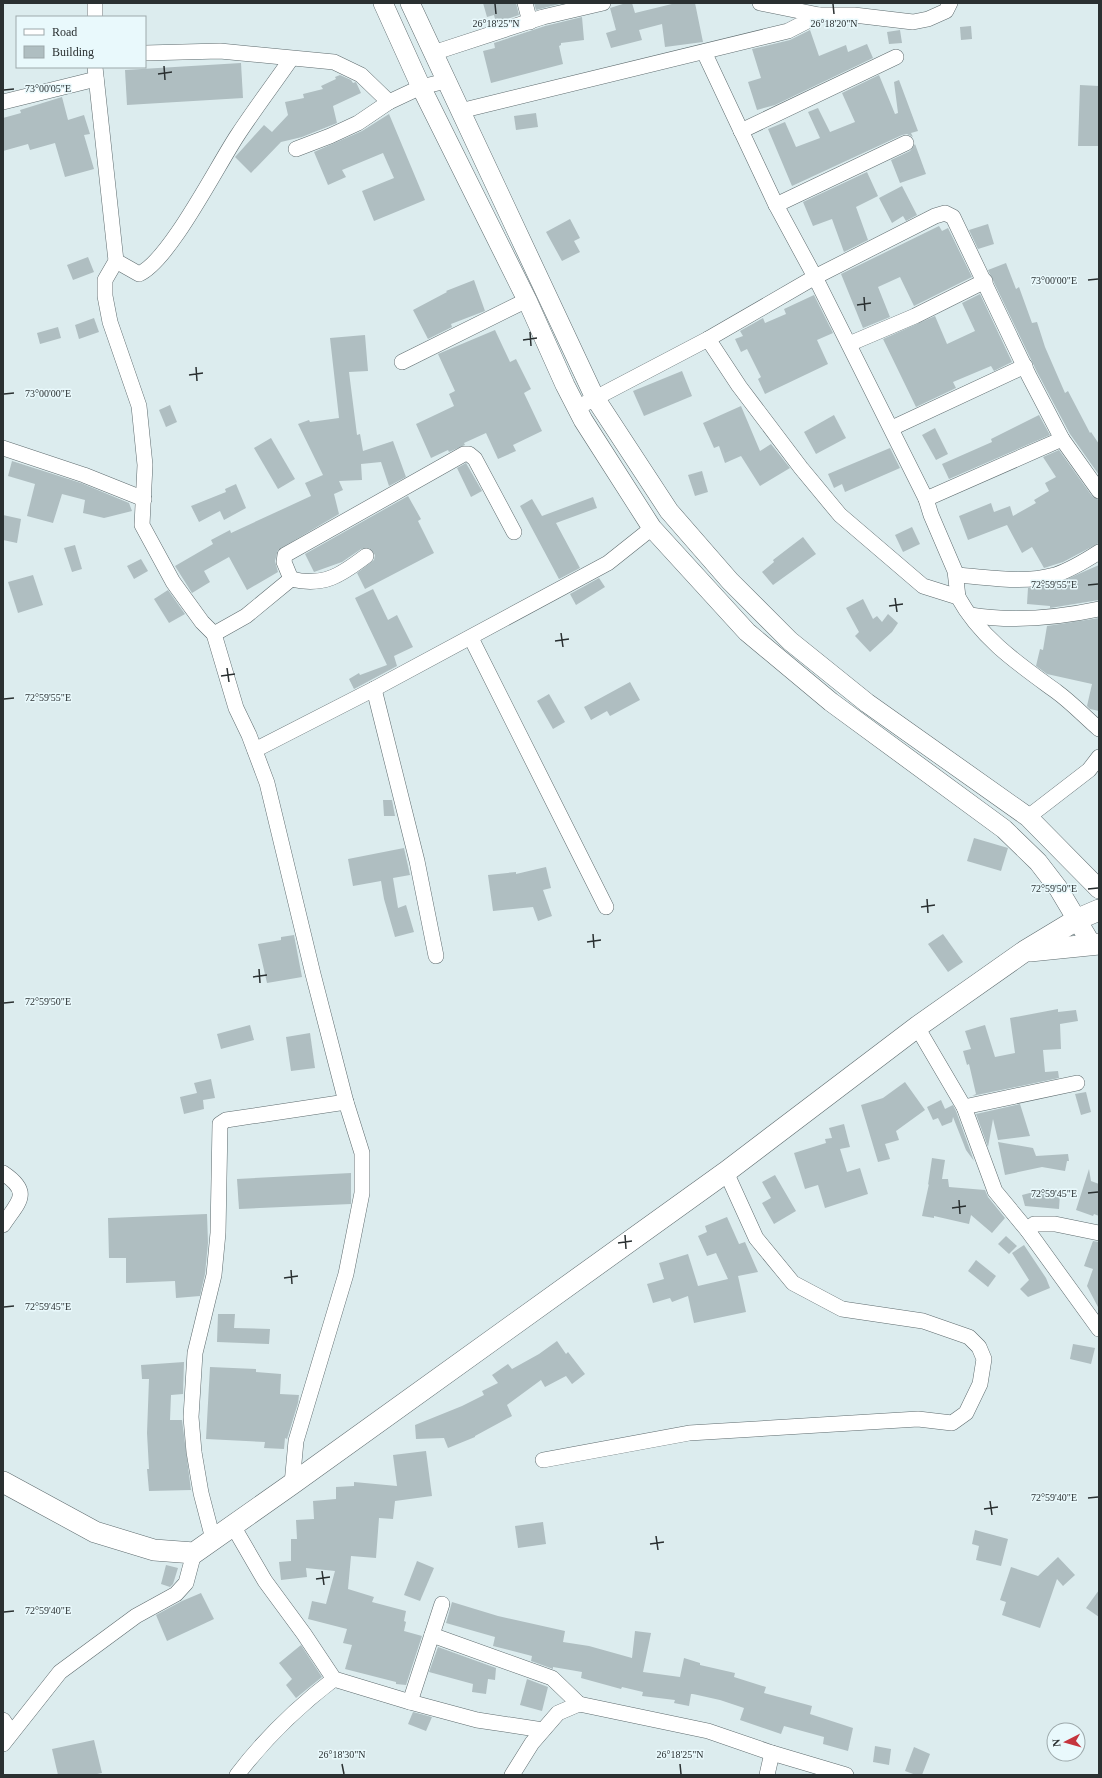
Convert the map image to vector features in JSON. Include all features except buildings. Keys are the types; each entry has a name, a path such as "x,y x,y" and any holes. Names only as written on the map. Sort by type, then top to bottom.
{"main road":[{"path":"3,1482 96,1532 154,1550 194,1553 726,1172 917,1027 1025,952 1078,919 1099,910"},
{"path":"1025,952 1095,944"}],"street":[{"path":"95,16 96,3"},
{"path":"383,3 421,87 527,300 577,408 652,528 747,632 831,702 1004,829 1038,862 1058,888 1095,944"},
{"path":"410,3 595,398 669,511 730,581 790,641 867,703 1028,818 1099,889"},
{"path":"525,3 530,22"},
{"path":"433,53 543,17 603,3"},
{"path":"760,3 819,15"},
{"path":"460,111 788,31 819,15 852,9 913,22 928,19 946,10 950,3"},
{"path":"146,53 220,51 334,62 361,75 389,102"},
{"path":"704,52 776,205 892,428 926,499 931,516 956,575 958,597 970,615 997,647 1026,671 1058,693 1099,729"},
{"path":"741,131 896,58"},
{"path":"116,261 139,274 146,271 155,262 175,237 237,136 291,59"},
{"path":"3,102 95,73 116,261 105,280 105,296 110,322 139,406 145,466 142,525 173,582 202,622 214,634 236,708 255,750 267,783 313,974 346,1102 362,1153 362,1193 346,1274 296,1441 292,1484"},
{"path":"296,149 358,123 389,102 421,87 446,81"},
{"path":"776,205 906,143"},
{"path":"577,408 708,339 814,278 936,216 945,213 953,217 1062,439 1099,491"},
{"path":"849,344 915,316 985,282"},
{"path":"402,362 527,300"},
{"path":"708,339 744,392 801,468 840,515 923,586 958,597"},
{"path":"892,428 1025,366"},
{"path":"926,499 1062,439"},
{"path":"3,448 84,475 144,499"},
{"path":"366,556 343,574 325,580 304,583 292,579 284,562 286,555 464,454 469,454 475,459 514,532"},
{"path":"255,750 471,638 608,563 652,528"},
{"path":"956,575 1022,580 1055,575 1082,563 1099,552"},
{"path":"214,634 246,616 292,579"},
{"path":"970,615 988,618 1033,618 1067,616 1099,609"},
{"path":"471,638 606,907"},
{"path":"374,689 417,861 436,956"},
{"path":"1028,818 1089,770 1099,757"},
{"path":"917,1027 964,1106 995,1191 1028,1231 1099,1329"},
{"path":"964,1106 1077,1083"},
{"path":"213,1539 201,1493 194,1452 191,1417 195,1352 214,1274 216,1254 220,1124 226,1120 346,1102"},
{"path":"543,1460 690,1433 918,1419 952,1423 966,1413 980,1384 984,1360 979,1347 969,1337 923,1321 842,1309 793,1283 756,1238 726,1172"},
{"path":"3,1173 16,1181 21,1190 21,1198 3,1226"},
{"path":"1028,1231 1034,1224 1056,1224 1099,1233"},
{"path":"233,1526 265,1581 304,1634 334,1679 477,1720 543,1730"},
{"path":"6,1732 60,1672 136,1616 176,1594 186,1583 194,1553"},
{"path":"410,1702 442,1604"},
{"path":"432,1635 552,1678 579,1704 708,1731 772,1753 846,1775"},
{"path":"237,1775 260,1746 298,1707 334,1679"},
{"path":"512,1775 532,1743 558,1713 579,1704"},
{"path":"767,1775 772,1753"}]}
